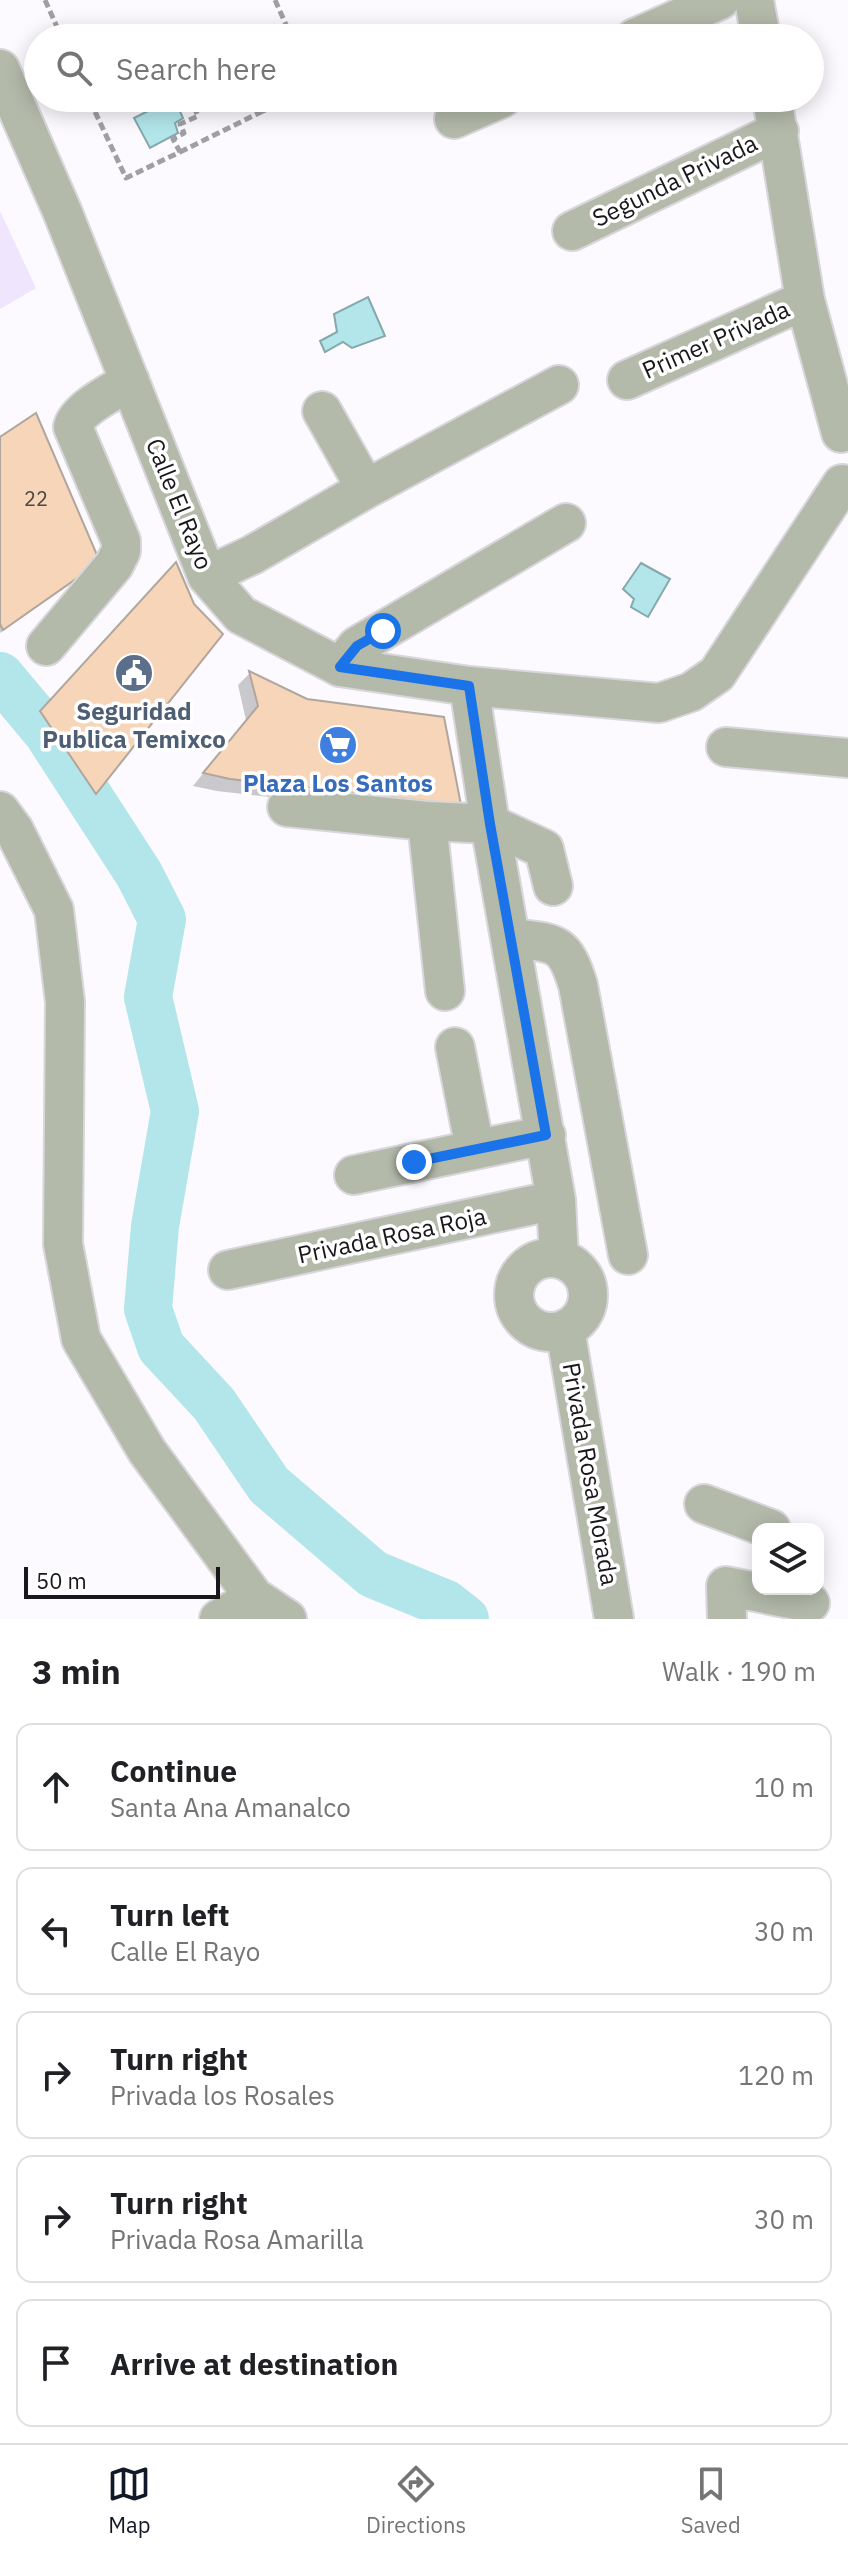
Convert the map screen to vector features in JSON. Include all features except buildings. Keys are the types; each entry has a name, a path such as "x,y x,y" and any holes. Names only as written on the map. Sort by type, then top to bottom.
{"street":[{"path":"666,24 720,0"},
{"path":"754,0 758,24"},
{"name":"Calle El Rayo","path":"0,69 62,211 207,576 241,615 340,667 469,686 659,703 691,692 717,674 845,486 832,463 844,431"},
{"path":"454,119 470,112"},
{"path":"776,115 805,300 844,431"},
{"name":"Segunda Privada","path":"572,231 776,115"},
{"name":"Primer Privada","path":"627,380 805,300"},
{"path":"46,646 114,565 121,551 121,541 73,427 75,419 83,412 130,381"},
{"path":"207,576 252,555 366,489 559,385"},
{"path":"322,411 366,489"},
{"path":"340,667 357,646 566,523"},
{"path":"469,686 490,824 546,1135 556,1200 559,1258"},
{"path":"726,747 848,758"},
{"path":"287,807 490,824 544,849 553,886"},
{"path":"0,811 14,830 54,910 65,1002 63,1244 81,1339 147,1451 254,1597 287,1619"},
{"path":"427,821 445,991"},
{"path":"510,938 549,942 569,957 578,985 628,1255"},
{"path":"455,1047 475,1149"},
{"path":"354,1175 546,1135"},
{"name":"Privada Rosa Roja","path":"228,1270 556,1200"},
{"path":"559,1258 576,1266 587,1282 588,1301 580,1318 565,1329 545,1332 527,1323 516,1307 514,1288 523,1270 539,1259 559,1258"},
{"name":"Privada Rosa Morada","path":"565,1329 614,1619"},
{"path":"704,1504 755,1523"},
{"path":"727,1619 726,1586 811,1604"},
{"path":"219,1619 254,1597"}],"path":[{"path":"45,0 56,24"},
{"path":"275,0 286,24"},
{"path":"97,112 126,178 261,112"},
{"path":"180,152 173,139 184,133 180,124 198,116 196,112"}],"shaded area":[{"path":"0,211 36,288 0,309"}],"water":[{"path":"146,112 180,112 183,118 175,123 178,133 150,148 134,118"},
{"path":"368,297 385,336 352,348 343,342 325,352 320,341 337,332 334,314"},
{"path":"641,563 670,579 648,617 631,607 634,599 623,589"}],"waterway":[{"path":"0,676 47,732 139,874 162,919 148,997 175,1111 155,1226 148,1309 161,1347 214,1404 269,1485 373,1574 446,1604 465,1619"}],"place":[{"name":"Seguridad Publica Temixco","path":"134,673"},
{"name":"Plaza Los Santos","path":"338,745"}],"route":[{"path":"383,631 357,646 340,667 469,686 490,824 546,1135 414,1162"}]}
